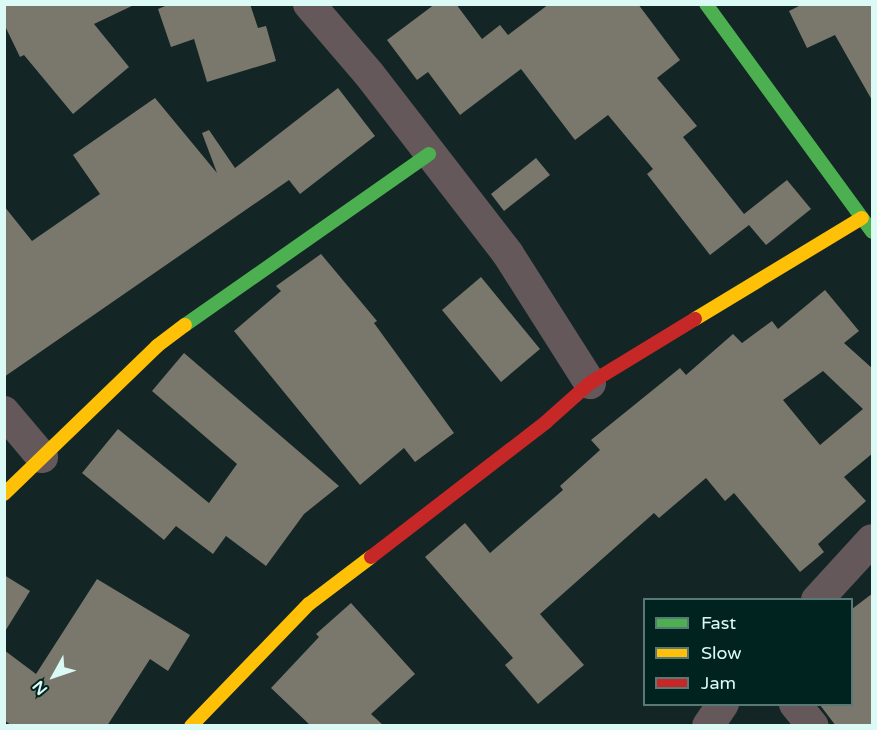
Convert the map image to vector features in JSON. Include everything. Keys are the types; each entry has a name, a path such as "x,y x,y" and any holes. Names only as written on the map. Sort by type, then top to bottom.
{"street":[{"path":"309,4 369,74 508,254 590,382"},
{"path":"706,4 873,232"},
{"path":"4,494 157,346 194,317 429,154"},
{"path":"191,726 309,604 546,422 590,382 862,218"},
{"path":"4,411 42,457"},
{"path":"819,598 873,540"},
{"path":"708,726 722,706"},
{"path":"796,706 813,726"}],"building":[{"path":"4,4 136,4 94,24 129,67 73,114 24,55 20,57 4,24"},
{"path":"170,4 250,4 258,28 266,26 276,61 207,82 194,39 171,47 158,9"},
{"path":"435,4 456,4 482,39 500,25 508,35 549,4 638,4 680,60 657,78 697,126 683,137 744,214 787,180 811,209 766,245 749,225 710,255 647,174 653,169 608,115 575,140 521,69 460,115 428,72 417,80 387,40"},
{"path":"803,4 873,4 873,102 835,35 807,48 789,11"},
{"path":"338,88 375,136 300,194 289,180 4,377 4,206 32,241 100,194 73,155 155,98 217,173 202,133 209,130 235,168"},
{"path":"536,158 550,175 504,211 491,194"},
{"path":"321,254 377,321 374,323 454,433 415,462 404,448 360,485 234,331 281,291 276,286"},
{"path":"481,277 540,349 501,382 442,310"},
{"path":"825,290 859,331 844,343 873,369 873,453 844,477 866,501 818,544 824,552 800,572 734,493 725,501 706,478 659,518 654,513 540,614 584,665 538,704 505,665 513,658 425,557 465,523 490,553 563,490 560,486 600,450 591,440 680,368 686,375 733,334 742,343 772,321 778,329","holes":["823,371 863,409 820,445 783,400"]},
{"path":"184,353 339,486 304,514 266,566 226,536 213,554 176,526 164,540 82,473 118,429 209,503 237,464 152,391"},
{"path":"4,575 30,591 4,633"},
{"path":"97,579 190,635 168,671 150,659 107,726 12,726 4,720 4,650 36,674"},
{"path":"873,593 873,726 836,726 821,706 853,706 853,608"},
{"path":"351,603 415,674 371,714 384,726 311,726 271,688 319,637 316,634"}],"traffic: fast":[{"path":"706,4 872,232"},
{"path":"185,325 429,154"}],"traffic: slow":[{"path":"695,319 862,218"},
{"path":"4,494 157,346 185,325"},
{"path":"191,726 309,604 371,557"}],"traffic: jam":[{"path":"371,557 546,422 590,383 695,319"}]}
